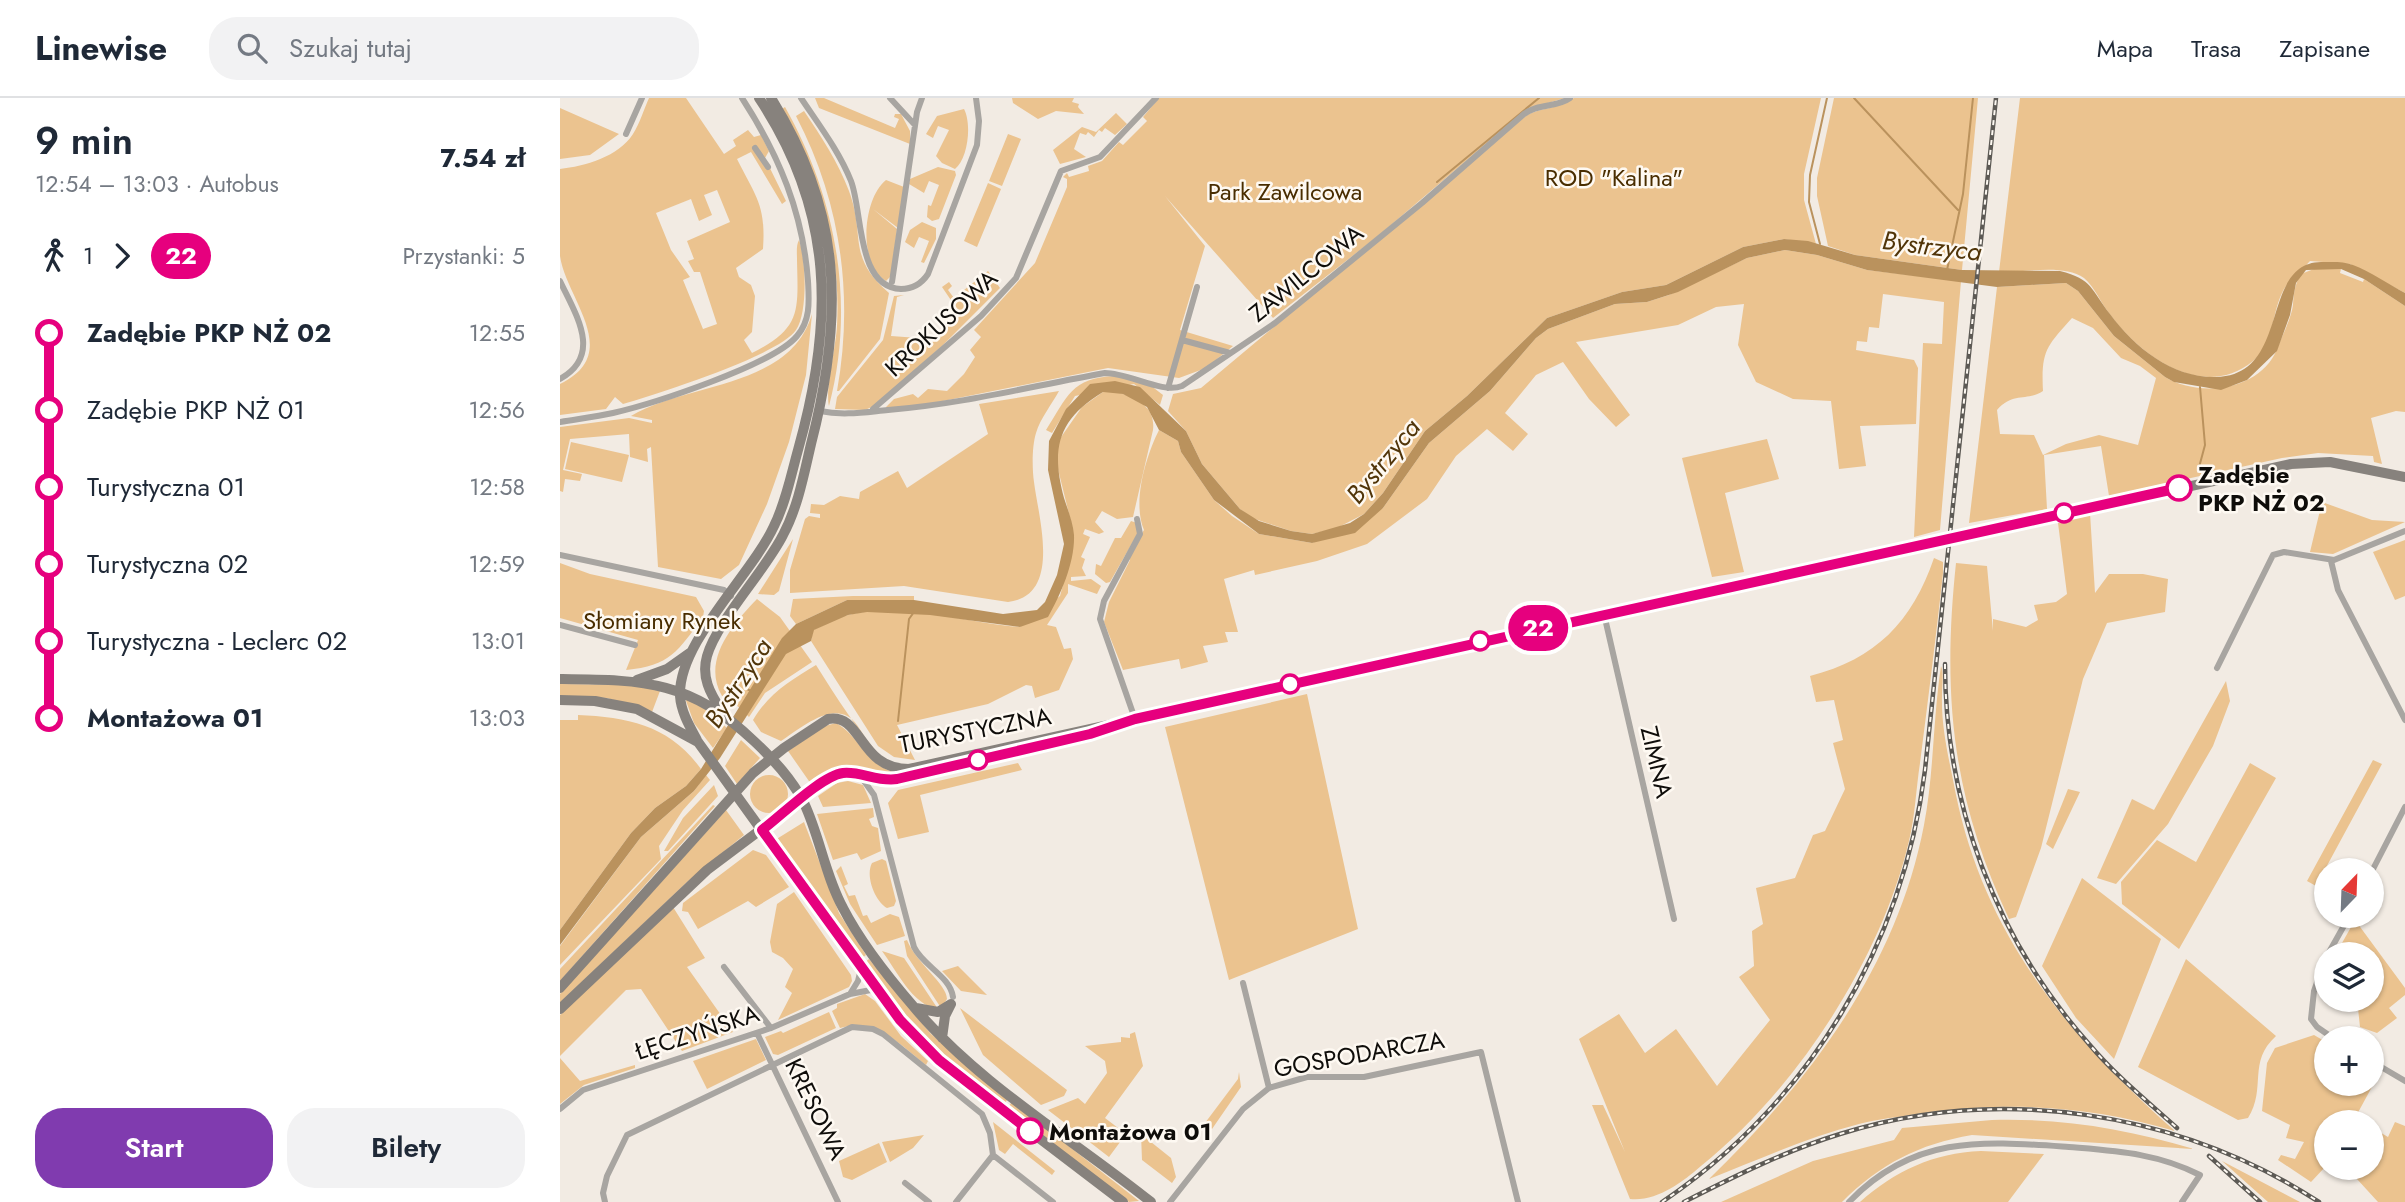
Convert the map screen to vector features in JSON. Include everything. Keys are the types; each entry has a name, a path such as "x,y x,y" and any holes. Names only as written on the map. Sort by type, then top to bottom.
{"main road":[{"path":"759,98 782,126"},
{"path":"723,713 708,688 705,664 712,645 785,532 820,411 833,292 827,235 809,173 782,126 771,98"},
{"path":"827,346 774,528 691,652 680,691 684,713 698,743 861,969 939,1060 1124,1202"},
{"path":"796,458 807,462"},
{"name":"TURYSTYCZNA","path":"771,757 819,724 837,718 852,726 865,748 877,760 903,769 1604,613 2298,463 2330,462 2405,477"},
{"path":"635,681 667,669 691,652"},
{"path":"560,679 635,681 680,691 723,713 771,757 802,800 843,908 914,1008 942,1038 1151,1202"},
{"path":"560,700 595,701 637,709 698,743"},
{"name":"TURYSTYCZNA","path":"560,1009 698,878 832,776 859,774 877,780 897,779 1090,734 1135,719"},
{"path":"560,988 771,757"},
{"path":"914,1008 938,1012 952,1001"},
{"path":"942,1038 945,1016 952,1001"}],"street":[{"path":"626,134 642,98"},
{"path":"560,422 613,413 746,369 775,356 799,335 807,317 809,298 806,252 796,205 778,159 742,98"},
{"path":"801,98 838,153 851,182 869,265 876,276 891,285 915,286 925,278 933,263 977,145 979,121 976,98"},
{"path":"890,98 915,125"},
{"path":"891,285 915,125 922,98"},
{"name":"KROKUSOWA","path":"868,412 918,373 981,316 1016,278 1061,171 1100,157 1156,98"},
{"name":"ZAWILCOWA","path":"1168,388 1187,383 1251,342 1382,236 1524,114 1537,106 1562,103 1570,98"},
{"path":"755,148 768,167"},
{"path":"560,281 582,330 585,346 578,363 560,379"},
{"path":"820,411 835,414 956,403 1105,373 1128,375 1168,388 1197,287"},
{"path":"1182,340 1230,353"},
{"path":"1135,719 1100,619 1104,601 1140,534 1137,519"},
{"path":"2217,668 2273,555 2284,551 2331,561 2405,531"},
{"path":"560,555 731,594 737,607"},
{"path":"2331,561 2338,590 2405,720"},
{"path":"703,587 716,595 720,609"},
{"name":"ZIMNA","path":"1604,613 1674,919"},
{"path":"560,625 635,645"},
{"path":"859,774 874,795 914,947 922,960 949,985 952,1001"},
{"path":"2379,858 2405,807"},
{"path":"724,967 771,1028"},
{"path":"850,994 859,981 861,969"},
{"path":"1243,984 1269,1088"},
{"name":"ŁĘCZYŃSKA","path":"560,1109 583,1090 771,1028 850,994 876,989"},
{"path":"2314,996 2311,1012 2317,1026"},
{"path":"605,1202 603,1193 607,1176 627,1135 840,1031 862,1027 873,1030 982,1114 990,1133 993,1155 1053,1202"},
{"name":"KRESOWA","path":"757,1033 838,1202"},
{"name":"GOSPODARCZA","path":"1170,1202 1243,1109 1269,1088 1307,1077 1364,1077 1482,1052 1518,1202"},
{"path":"2384,1069 2405,1081"},
{"path":"1849,1202 1879,1175 1906,1160 1958,1143 1980,1142 2133,1152 2160,1157 2200,1175 2182,1202"},
{"path":"956,1202 993,1155"},
{"path":"905,1183 929,1202"}],"green space":[{"path":"649,98 686,98 724,154 736,146 733,140 748,130 754,137 761,135 769,151 765,158 786,201 782,204 751,152 737,159 758,202 764,234 763,249 736,268 739,277 751,285 755,296 752,332 744,340 752,353 780,335 794,316 799,240 805,286 800,322 785,340 715,373 623,404 615,397 606,409 560,415 560,384 579,371 588,357 590,341 560,256 560,169 590,163 619,149 633,134","holes":["717,190 730,222 687,241 694,259 688,261 694,272 700,272 717,324 703,329 683,280 690,277 671,250 656,213 691,199 699,221 712,215 704,195"]},
{"path":"815,98 824,98 895,128 899,119 894,117 895,114 901,114 910,131 910,144 819,108"},
{"path":"1012,98 1074,98 1072,102 1079,104 1078,107 1084,114 1056,111 1038,119 1013,103"},
{"name":"Park Zawilcowa","path":"1159,98 1565,98 1527,109 1378,236 1273,318 1165,196 1205,246 1180,330 1233,346 1206,368 1179,378 1108,368 923,405 885,408 894,399 913,394 918,398 928,389 947,391 964,374 975,357 970,350 981,337 974,330 1035,263 1067,187 1067,179 1063,177 1067,173 1069,177 1089,171 1088,166 1102,161 1119,142 1123,145 1147,121 1143,117"},
{"name":"ROD \"Kalina\"","path":"1574,98 1821,98 1804,174 1804,200 1816,244 1784,239 1743,247 1666,285 1622,292 1547,318 1467,396 1425,431 1383,493 1364,514 1337,528 1312,534 1291,531 1252,518 1240,509 1202,464 1186,431 1168,411 1173,394 1201,388 1527,115"},
{"path":"1834,98 1978,98 1962,270 1855,255 1828,246 1817,196 1817,178"},
{"path":"2020,98 2405,98 2405,293 2350,264 2310,261 2284,289 2269,336 2260,354 2253,361 2234,372 2214,377 2194,375 2174,368 2155,358 2122,329 2091,285 2075,273 2054,270 1999,272"},
{"path":"785,107 817,177 836,252 841,329 829,406 828,390 837,326 831,241 817,186 782,109"},
{"path":"560,108 619,134 590,155 560,159"},
{"path":"964,109 968,123 966,150 955,169 942,163 936,156 949,130 938,126 933,138 926,134 937,116"},
{"path":"804,111 845,180 854,207 862,257 867,268 889,293 880,339 839,391 844,320 840,250 824,182 796,116"},
{"path":"1116,113 1127,124 1115,135 1105,128 1102,132 1099,130 1094,137 1088,132 1086,135 1080,133 1074,149 1086,157 1060,164 1053,150 1082,127 1096,132"},
{"path":"1008,134 1021,139 1002,186 989,181"},
{"path":"938,167 955,171 956,175 939,219 932,221 927,217 928,205 931,206 939,185 929,181 924,193 909,184 910,179"},
{"path":"886,180 904,187 898,228 873,209 897,229 891,276 886,281 877,273 871,261 866,231 872,201"},
{"path":"988,183 1001,189 977,247 964,241"},
{"path":"922,222 936,228 936,239 924,263 921,262 929,241 919,237 914,248 905,242 910,230"},
{"path":"1785,250 1817,255 1867,270 1961,281 1940,530 1914,537 1923,343 1942,344 1944,302 1883,294 1879,328 1869,327 1867,342 1857,341 1856,350 1914,360 1918,368 1916,424 1860,426 1866,466 1839,469 1831,401 1793,399 1756,382 1738,345 1744,304 1716,307 1678,325 1576,342 1630,415 1616,427 1589,399 1563,362 1536,375 1505,413 1528,434 1513,451 1487,429 1456,456 1427,499 1367,544 1317,561 1255,575 1254,570 1224,579 1238,632 1225,632 1228,642 1203,646 1208,662 1181,669 1179,659 1123,670 1104,622 1109,602 1130,560 1128,555 1144,530 1139,506 1142,479 1159,430 1178,441 1181,452 1214,500 1232,516 1259,534 1312,543 1383,508 1429,443 1490,391 1536,338 1548,329 1615,304 1647,302 1669,295 1747,258"},
{"path":"2314,269 2341,269 2340,273 2363,282 2364,279 2405,306 2405,412 2396,411 2371,418 2382,464 2374,462 2373,456 2318,453 2282,458 2109,496 2101,446 2044,455 2047,509 1969,523 1997,287 2066,283 2078,291 2114,336 2165,377 2179,384 2211,388 2228,387 2243,382 2269,363 2289,321 2295,288 2301,274","holes":["2072,318 2093,328 2121,358 2140,366 2156,378 2138,445 2099,435 2066,444 2043,455 2034,435 2000,434 1997,410 2009,401 2043,391 2044,358 2051,343 2063,328"]},
{"path":"988,271 1000,288 942,346 874,406 865,410 835,409 837,397 883,340 894,296 904,295 897,297 891,336 932,339 961,315 942,287 949,282 952,286 948,290 954,298"},
{"path":"812,314 806,375 789,442 767,504 739,565 721,579 658,567 651,447 647,449 648,462 630,457 629,434 570,439 563,470 582,474 580,481 565,479 563,492 560,491 560,427 629,418 652,423 652,420 631,416 654,405 760,370 782,357 800,339"},
{"path":"1115,376 1150,385 1163,395 1160,405 1134,384 1075,396 1052,433 1046,430 1072,391 1089,380"},
{"path":"1059,391 1040,422 1035,438 1033,476 1043,552 1036,586 1025,597 1008,602 904,586 790,593 790,570 805,519 809,516 820,518 820,514 810,513 811,504 824,505 840,496 859,499 860,492 898,471 907,488 988,434 979,404"},
{"path":"1114,391 1136,399 1147,408 1153,421 1153,430 1133,517 1117,519 1102,511 1095,522 1104,532 1099,534 1085,529 1083,534 1090,537 1081,557 1085,559 1082,568 1086,576 1071,577 1071,581 1091,579 1101,586 1097,594 1068,584 1068,593 1047,625 1056,627 1064,649 1071,648 1073,659 1059,690 1035,698 1032,686 1026,685 988,704 897,725 915,760 894,757 878,746 811,641 813,630 848,615 889,610 1020,627 1060,596 1073,547 1072,526 1056,461 1059,440 1082,407 1103,392"},
{"path":"1767,439 1779,479 1725,493 1744,572 1712,577 1682,458"},
{"path":"571,442 629,455 622,482 565,469"},
{"path":"2322,502 2372,520 2405,522 2333,554 2310,552"},
{"path":"2090,513 2095,593 2109,574 2143,574 2168,579 2165,612 2107,623 2083,679 2041,848 2016,917 2009,919 1975,831 1963,788 1956,745 1950,658 1956,563 1987,566 1993,631 1993,619 2026,627 2038,620 2034,605 2056,602 2067,594 2058,523"},
{"path":"1131,521 1137,523 1139,531 1110,582 1106,583 1095,574 1096,564 1101,566 1115,538 1121,538"},
{"path":"793,539 779,591 774,595 758,594"},
{"path":"2405,540 2405,596 2395,600 2373,552"},
{"path":"1934,558 1943,562 1943,573 1913,822 1896,886 1878,931 1830,1020 1770,1100 1736,1135 1686,1178 1659,1194 1630,1199 1592,1105 1603,1105 1625,1152 1579,1039 1619,1014 1645,1053 1676,1029 1717,1086 1770,1020 1739,977 1754,966 1752,931 1763,924 1756,888 1795,878 1813,835 1825,831 1845,789 1833,743 1843,740 1834,700 1816,702 1810,676 1854,659 1888,635 1915,601"},
{"name":"Słomiany Rynek","path":"560,563 590,574 696,597 704,611 703,617 672,655 653,665 626,670 638,640 560,618"},
{"path":"914,596 914,600 847,600 796,624 790,616 793,599"},
{"path":"757,599 780,617 812,662 765,693 749,717 729,698 722,696 715,669 723,643 730,631"},
{"path":"816,665 853,721 840,713 829,714 819,717 781,741 761,732 753,720 766,702 789,682"},
{"path":"1941,666 1943,721 1956,795 1969,846 2010,939 2067,1021 2101,1060 2175,1131 2110,1116 2047,1108 1950,1110 1881,1119 1840,1129 1709,1179 1781,1102 1814,1061 1871,973 1893,926 1911,877 1924,825"},
{"path":"2226,681 2230,701 2213,746 2168,824 2116,884 2097,878 2132,799 2154,810"},
{"path":"560,684 634,685 660,691 652,712 607,698 560,696"},
{"path":"1307,694 1358,929 1229,980 1165,727"},
{"path":"685,698 707,710 727,728 713,748 694,723"},
{"path":"578,715 614,718 647,727 676,743 701,769 686,786 655,808 631,833 560,930 560,720 578,720"},
{"path":"836,723 851,735 876,763 894,772 894,775 846,769 837,770 811,784 788,751 825,726"},
{"path":"741,740 760,758 737,784 725,766"},
{"path":"2373,760 2382,764 2331,858 2320,858"},
{"path":"1018,763 1022,770 920,795 929,832 898,839 888,803 898,790"},
{"path":"2250,763 2276,778 2179,949 2122,904 2121,882 2157,840 2196,862"},
{"path":"706,775 710,780 683,810 659,846 661,859 560,965 560,946 641,837 694,791"},
{"path":"769,775 782,781 788,794 782,807 769,813 756,807 750,794 756,781"},
{"path":"848,781 863,785 871,803 823,807 818,796 837,783"},
{"path":"714,785 718,796 668,851 664,851 683,818"},
{"path":"2068,789 2080,792 2053,849 2046,844"},
{"path":"713,805 715,806 560,981 560,969"},
{"path":"873,808 874,817 869,819 872,826 878,828 881,851 861,860 857,853 833,860 817,814"},
{"path":"726,810 744,835 687,882 560,1003 560,994"},
{"path":"804,822 839,913 866,955 861,959 775,840"},
{"path":"753,850 766,855 789,887 756,907 748,901 698,929 688,912 682,911 683,903"},
{"path":"882,859 886,861 896,901 894,906 887,908 875,894 870,875 872,863"},
{"path":"841,866 848,884 844,886 849,896 855,895 863,916 867,915 871,923 890,914 899,917 905,936 877,945 850,904 836,871"},
{"path":"2314,868 2314,885 2307,881"},
{"path":"2082,878 2161,939 2114,1059 2076,1018 2042,966"},
{"path":"794,892 851,975 852,981 849,987 778,1020 792,993 785,987 793,969 783,958 772,952 770,942 777,904"},
{"path":"673,907 705,958 687,967 733,1032 682,1051 641,989 626,990 560,1056 560,1015"},
{"path":"2350,928 2361,928 2371,942 2343,942"},
{"path":"907,940 911,949 946,993 947,999 941,1008 907,956 904,941"},
{"path":"882,951 904,958 938,1009 920,1001 913,994"},
{"path":"869,959 931,1034 1008,1099 1003,1105 911,1022 864,963"},
{"path":"2186,959 2276,1036 2262,1056 2256,1096 2248,1118 2238,1120 2138,1067"},
{"path":"2384,959 2405,988 2405,995 2389,1008 2397,1018 2384,1028 2360,1026 2358,1012 2384,1012"},
{"path":"958,966 987,995 961,991 942,971"},
{"path":"865,994 875,1001 901,1036 928,1061 926,1065 876,1029 865,1026 840,1028 832,1011 837,1008 837,1004"},
{"path":"960,1008 1067,1090 1064,1096 1041,1105 983,1055"},
{"path":"829,1012 836,1028 778,1055 773,1054 765,1037 781,1031 783,1033"},
{"path":"1135,1032 1143,1066 1105,1118 1126,1134 1109,1157 1048,1110 1078,1098 1085,1104 1107,1073 1105,1061 1085,1046 1121,1042 1121,1037 1130,1038 1130,1034"},
{"path":"2314,1035 2314,1096 2367,1096 2359,1110 2314,1110 2314,1179 2311,1182 2278,1160 2281,1155 2295,1159 2304,1142 2286,1138 2290,1125 2262,1111 2267,1063 2275,1048"},
{"path":"756,1039 766,1060 707,1089 693,1061"},
{"path":"560,1058 580,1081 635,1065 635,1068 584,1085 560,1104"},
{"path":"1239,1072 1241,1087 1212,1129 1205,1123 1238,1079"},
{"path":"1012,1102 1139,1201 1129,1202 1007,1108"},
{"path":"1992,1120 2094,1126 2194,1149 1972,1135 1935,1144 1901,1158 1871,1177 1842,1202 1721,1202 1813,1161 1894,1140 1902,1128"},
{"path":"993,1122 1055,1171 1052,1175 1013,1144 1005,1154 999,1150"},
{"path":"2395,1122 2405,1126 2405,1202 2378,1202 2358,1180 2384,1180 2384,1135 2388,1137"},
{"path":"1141,1134 1171,1158 1176,1177 1172,1183 1142,1160"},
{"path":"924,1135 913,1148 890,1162 882,1142"},
{"path":"879,1143 887,1162 852,1180 843,1177 839,1161"},
{"path":"1981,1151 2044,1154 2008,1202 1860,1202 1887,1181 1916,1166 1947,1155"},
{"path":"2222,1161 2300,1202 2268,1202"}],"shaded area":[{"path":"1784,239 1808,241 1855,255 1962,270 2060,271 2071,274 2090,286 2120,327 2143,349 2170,366 2200,376 2216,377 2240,372 2256,358 2266,340 2289,280 2302,267 2321,262 2353,265 2405,293 2405,306 2364,279 2341,269 2306,270 2296,283 2290,315 2277,351 2247,380 2221,390 2174,382 2165,377 2114,336 2078,291 2066,283 1997,287 1867,270 1817,255 1785,250 1747,258 1678,292 1647,302 1615,304 1548,329 1536,338 1490,391 1429,443 1383,508 1355,533 1312,543 1259,534 1214,500 1181,452 1178,441 1159,430 1147,407 1123,394 1103,392 1076,413 1061,437 1058,465 1073,526 1074,545 1066,578 1048,617 1020,627 930,615 867,612 848,615 814,630 811,641 786,654 720,758 694,791 641,837 560,945 560,930 631,833 655,808 686,786 701,769 782,638 796,624 847,600 914,600 1003,614 1037,610 1045,602 1057,575 1064,544 1048,470 1049,441 1066,409 1090,384 1115,381 1140,387 1186,431 1202,464 1240,509 1259,521 1312,534 1350,523 1364,514 1383,493 1425,431 1467,396 1547,318 1622,292 1666,285 1743,247"}],"waterway":[{"path":"1437,182 1539,98"},
{"path":"1820,244 1809,202 1810,175 1827,98"},
{"path":"1854,98 1958,210"},
{"name":"Bystrzyca","path":"1947,270 1963,194 1973,98"},
{"path":"2198,471 2205,445 2200,387"},
{"path":"898,721 909,619 914,612"},
{"name":"Bystrzyca","path":"745,688 753,692"}],"railway":[{"path":"1662,1202 1715,1162 1762,1117 1804,1068 1840,1015 1871,958 1895,898 1913,835 1925,770 1996,98"},
{"path":"1945,664 1947,716 1954,768 1982,867 2003,915 2027,960 2056,1003 2089,1044 2120,1077 2177,1128"},
{"path":"1684,1202 1780,1156 1840,1134 1901,1119 1963,1111 2025,1110 2087,1115 2148,1127 2208,1146 2265,1171 2319,1202"},
{"path":"2209,1156 2260,1202"}],"bus line":[{"name":"22","path":"1030,1131 939,1060 900,1020 762,830 832,776 853,773 873,779 897,779 1090,734 1135,719 1604,613 2179,488"}],"place":[{"name":"Zadębie PKP NŻ 02","path":"2179,488"},
{"name":"Montażowa 01","path":"1030,1131"}]}
